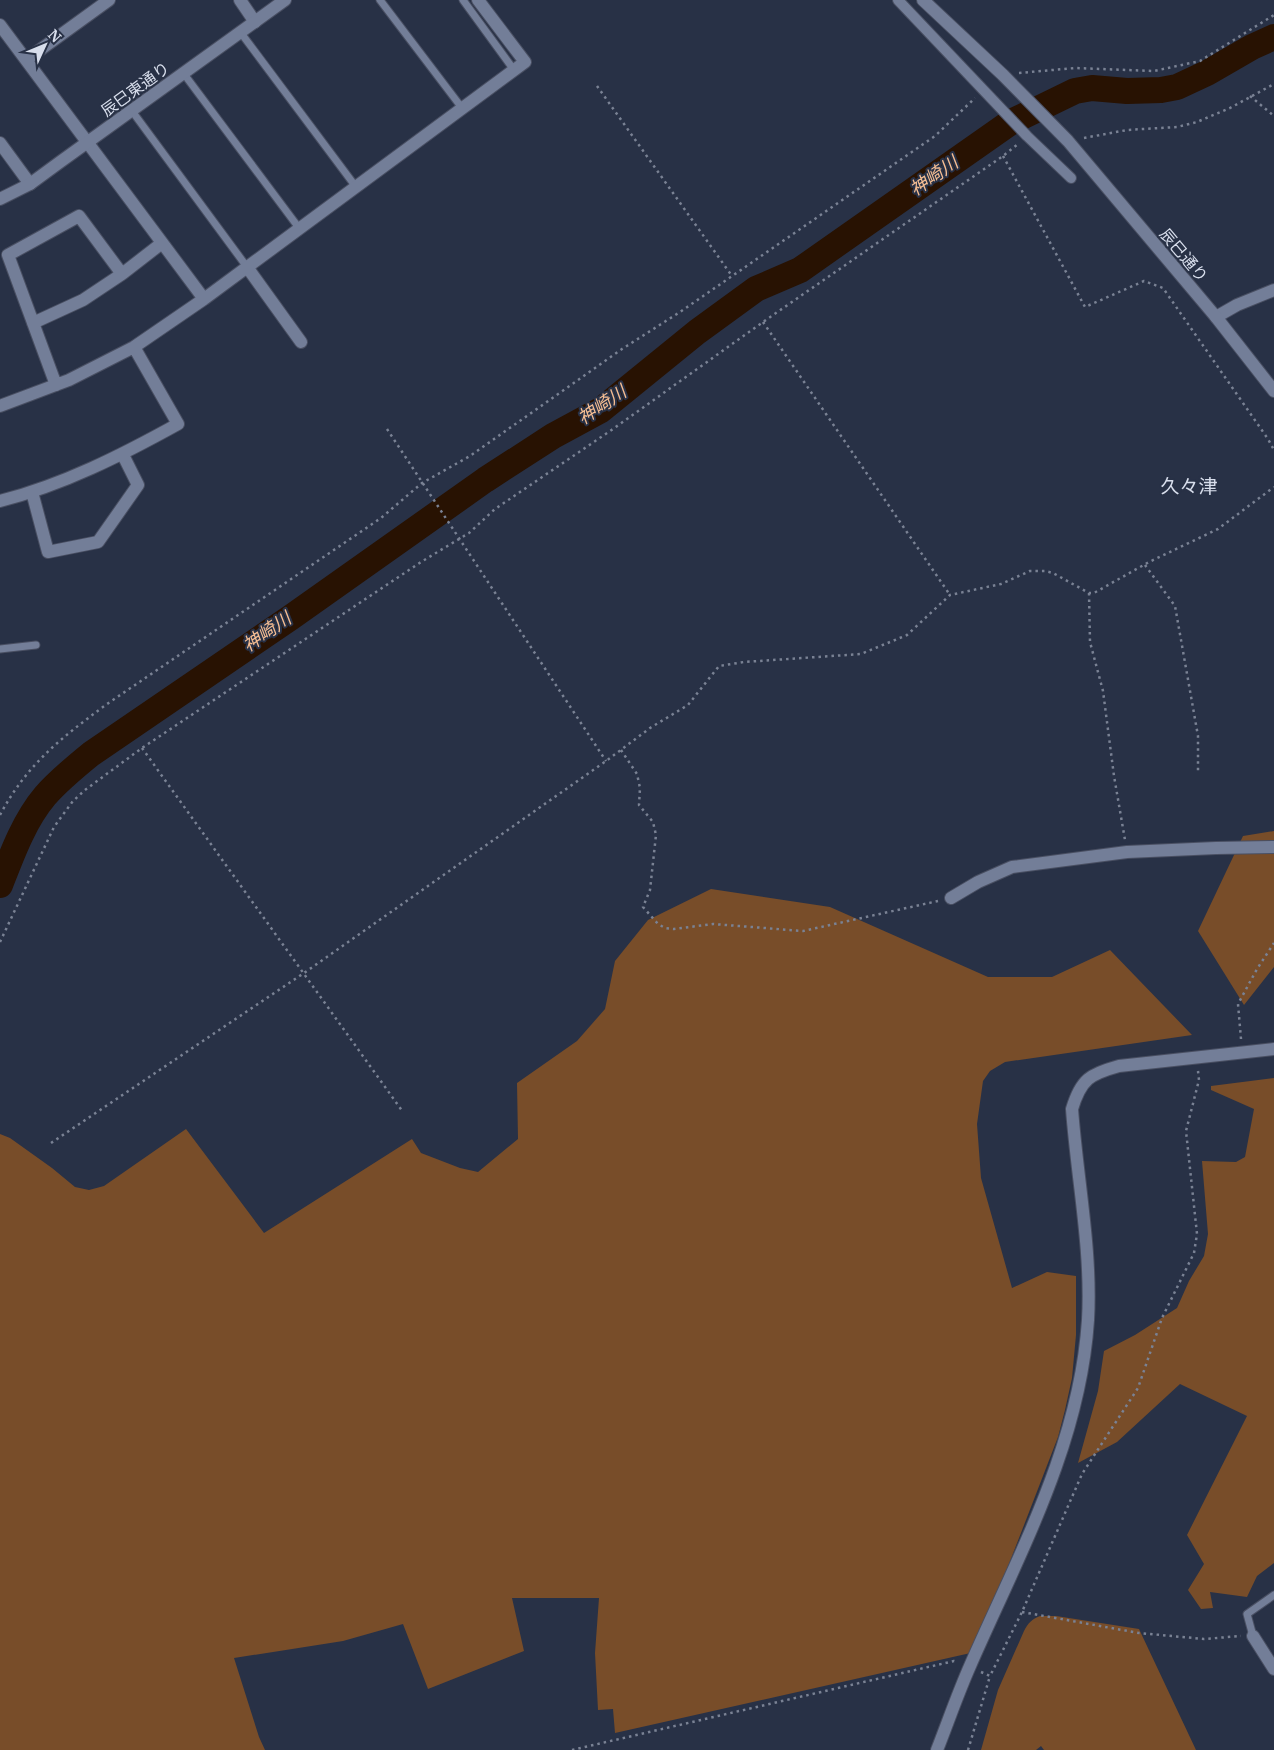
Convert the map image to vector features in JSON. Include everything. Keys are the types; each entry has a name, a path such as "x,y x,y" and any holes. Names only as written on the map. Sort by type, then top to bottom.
{"street":[{"path":"26,60 109,0"},
{"path":"240,0 256,22"},
{"name":"辰巳東通り","path":"0,199 30,184 285,0"},
{"path":"0,406 56,385 134,346 204,299 525,62 478,0"},
{"path":"898,0 1027,136 1071,178"},
{"path":"924,0 1003,75"},
{"path":"0,25 204,299"},
{"name":"辰巳通り","path":"1003,75 1068,141 1216,317 1274,391"},
{"path":"0,143 30,184"},
{"path":"56,385 8,255 80,216 122,274"},
{"path":"33,323 83,300 122,274 162,243"},
{"path":"247,267 301,342"},
{"path":"1216,317 1237,305 1274,290"},
{"path":"1,497 32,492 123,454 178,424 134,346"},
{"path":"32,492 48,552 98,542 138,485 123,454"},
{"path":"951,898 978,882 1012,867 1127,852 1216,848 1274,848"},
{"path":"936,1750 970,1667 1028,1540 1071,1420 1081,1380 1088,1298 1087,1257 1072,1109 1077,1093 1086,1080 1100,1071 1119,1066 1274,1049"},
{"path":"1254,1636 1273,1667"}],"lane":[{"path":"380,0 462,108"},
{"path":"463,0 514,70"},
{"path":"241,32 356,187"},
{"path":"184,74 299,228"},
{"path":"132,111 247,267"},
{"path":"0,649 36,645"},
{"path":"1254,1636 1247,1614 1274,1595"}],"path":[{"path":"1003,75 1076,68 1154,71 1200,61 1274,16"},
{"path":"1068,141 1127,130 1177,127 1218,114 1274,84"},
{"path":"597,86 732,276"},
{"path":"0,815 13,792 37,761 72,730 107,704 381,518 422,483 470,456 585,377 622,349 732,276 935,136 983,90"},
{"path":"1250,96 1274,116"},
{"path":"0,942 44,846 73,801 96,780 421,562 460,539 495,509 613,429 763,322 1003,156 1027,136"},
{"path":"1003,156 1085,307 1144,281 1163,288 1274,450"},
{"path":"763,322 950,596"},
{"path":"387,429 606,761"},
{"path":"51,1143 304,973 606,761 650,728 688,705 719,666 744,662 861,654 907,634 950,596 1001,584 1030,571 1037,570 1053,573 1089,593 1099,591 1145,565 1218,529 1274,488"},
{"path":"1145,565 1175,606 1198,736 1198,774"},
{"path":"1089,593 1090,642 1103,691 1114,776 1127,852"},
{"path":"142,748 403,1112"},
{"path":"621,750 637,774 640,788 639,805 653,822 656,835 650,890 643,906 658,924 665,928 674,929 713,924 803,930 951,898"},
{"path":"1242,1053 1238,1004 1257,968 1274,943"},
{"path":"968,1750 990,1676 1022,1612 1082,1474 1138,1388 1162,1318 1194,1253 1197,1234 1186,1131 1199,1080 1198,1056"},
{"path":"1022,1612 1139,1633 1204,1639 1254,1636"},
{"path":"572,1750 954,1661 990,1676"}],"shaded area":[{"path":"1274,831 1274,967 1244,1005 1198,931 1243,836"},
{"path":"711,889 830,907 988,977 1052,977 1110,950 1192,1035 1005,1062 990,1071 983,1081 977,1124 981,1178 1012,1288 1047,1272 1076,1276 1076,1335 1072,1378 1058,1437 975,1652 615,1733 613,1709 598,1710 595,1653 599,1598 512,1598 524,1651 428,1689 403,1624 343,1641 234,1658 259,1737 265,1750 0,1750 0,1134 10,1138 75,1187 89,1190 104,1186 186,1129 264,1233 412,1139 421,1153 460,1168 478,1172 518,1139 517,1083 577,1041 605,1009 615,961 648,920"},
{"path":"1274,1078 1274,1563 1257,1576 1247,1597 1210,1592 1213,1608 1201,1609 1188,1590 1204,1564 1187,1535 1247,1416 1180,1384 1117,1442 1078,1463 1098,1391 1104,1351 1135,1335 1177,1308 1189,1281 1204,1256 1208,1234 1202,1161 1236,1162 1245,1157 1254,1109 1211,1090 1211,1086"},
{"path":"1040,1616 1056,1616 1139,1629 1196,1750 1044,1750 1041,1746 1036,1750 981,1750 998,1690 1026,1628 1032,1620"}],"waterway":[{"name":"神崎川","path":"0,885 19,838 31,816 45,796 91,754 290,618 485,480 553,436 601,410 697,332 756,289 800,270 1011,122 1075,91 1092,88 1127,91 1161,90 1177,87 1274,37"}],"district":[{"name":"久々津","path":"1189,486"}]}
